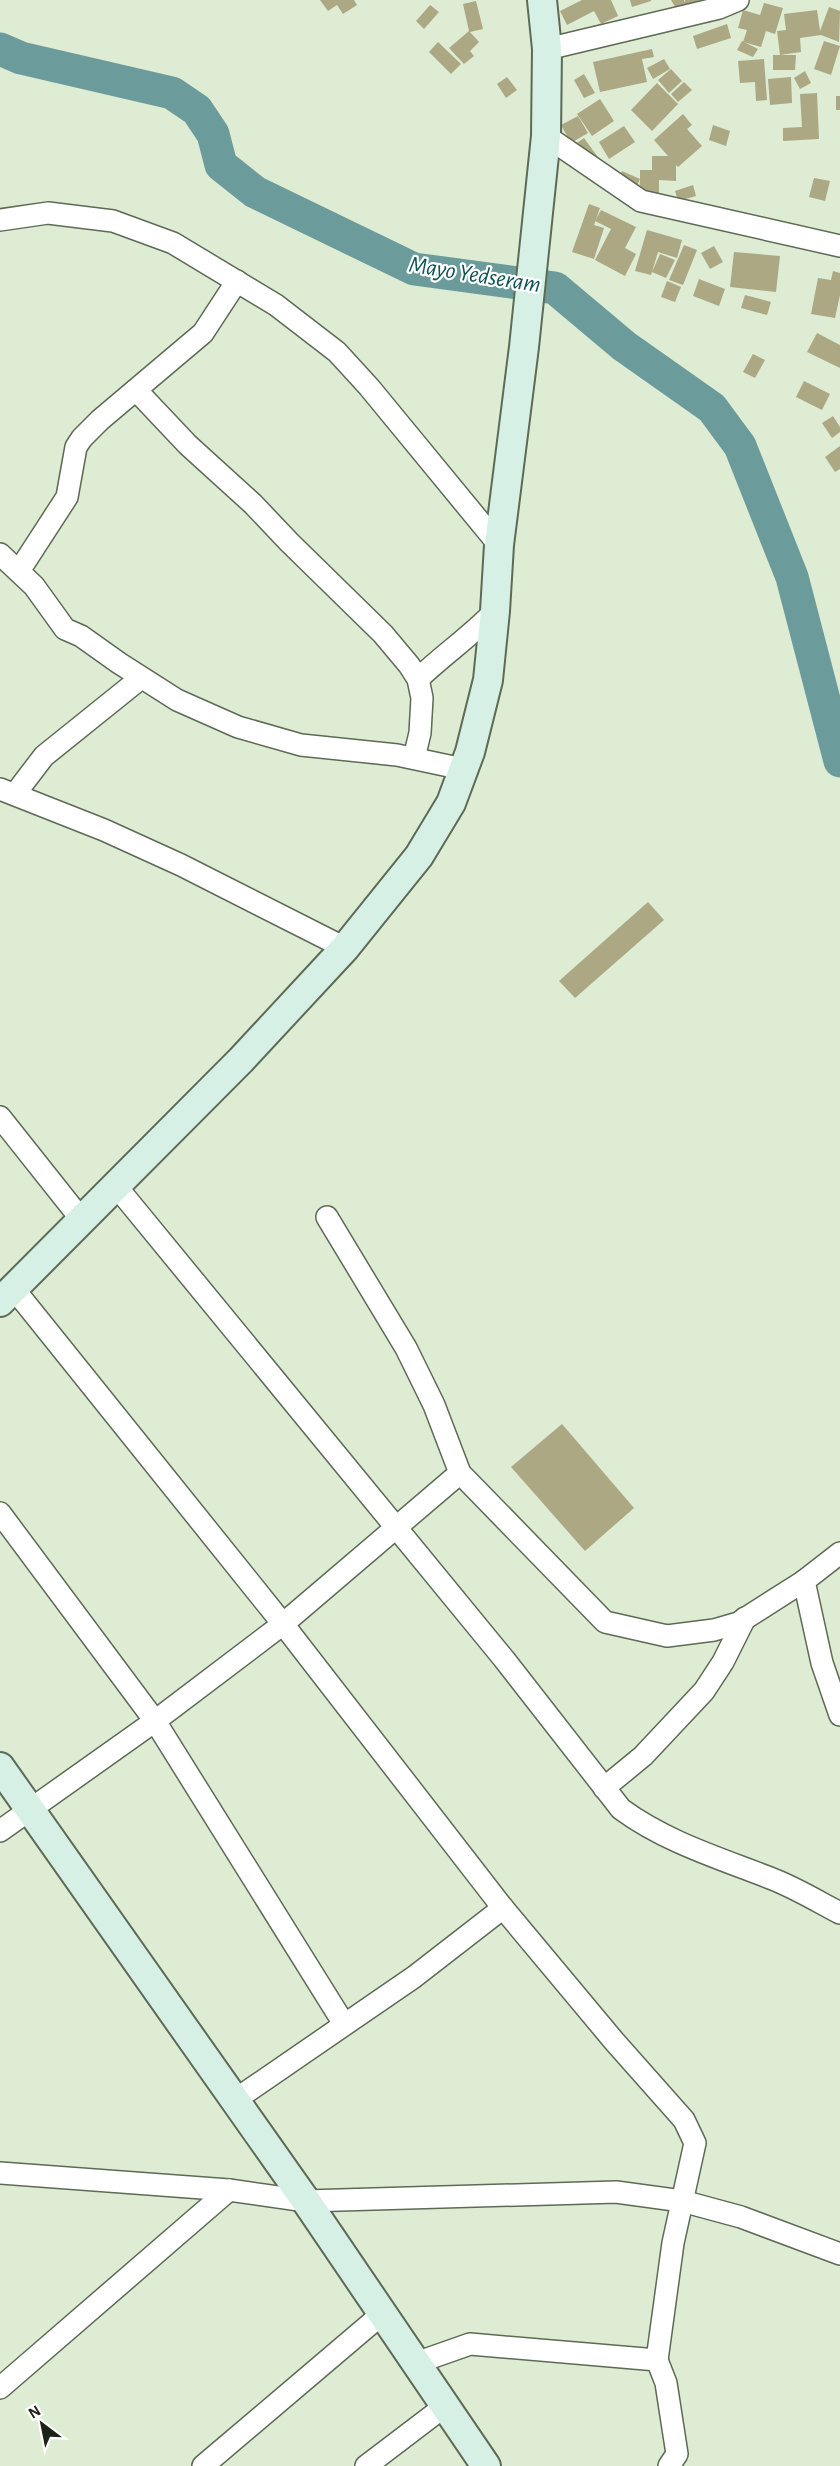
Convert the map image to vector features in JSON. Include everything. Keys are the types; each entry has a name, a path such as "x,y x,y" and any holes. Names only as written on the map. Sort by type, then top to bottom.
{"main road":[{"path":"7,1296 241,1060 345,948 419,856 451,803 470,752 488,680 499,545 541,199 546,136 547,49 542,0"},
{"path":"0,1767 306,2201 486,2466"}],"street":[{"path":"547,49 720,8 738,0"},
{"path":"546,136 641,201 840,246"},
{"path":"0,220 48,213 113,221 173,243 276,305 337,352 390,412 499,545"},
{"path":"19,571 68,496 76,447 82,438 203,333 237,281"},
{"path":"136,390 188,445 253,504 383,634 410,665 418,679 422,698 420,733 414,758"},
{"path":"0,554 34,586 66,629 81,636 177,700 238,727 301,745 414,758 463,769"},
{"path":"418,679 439,659 474,632 495,611"},
{"path":"141,678 44,756 7,791 49,810 104,830 181,865 345,948"},
{"path":"0,1117 81,1219"},
{"path":"116,1186 504,1659 621,1809 640,1823 682,1845 774,1879 840,1913"},
{"path":"327,1217 406,1348 434,1405 460,1473 605,1622 667,1636 714,1630 745,1618 804,1581 840,1553"},
{"path":"7,1296 283,1624 502,1908 614,2042 684,2120 695,2143 673,2243 657,2360 666,2383 677,2454 669,2466"},
{"path":"0,1831 155,1721 283,1624 460,1473"},
{"path":"0,1513 155,1721 344,2025"},
{"path":"804,1581 822,1663 840,1715"},
{"path":"604,1788 643,1756 704,1691 723,1662 745,1618"},
{"path":"235,2100 414,1977 502,1908"},
{"path":"0,2174 229,2190 306,2201 616,2192 682,2200 741,2217 840,2254"},
{"path":"0,2388 229,2190"},
{"path":"203,2466 382,2314"},
{"path":"416,2363 470,2344 657,2360"},
{"path":"366,2466 445,2406"}],"building":[{"path":"320,0 354,0 357,5 343,14 337,5 328,11"},
{"path":"582,0 611,0 618,16 601,24 594,11 567,25 560,11"},
{"path":"630,0 651,0 651,1 632,7"},
{"path":"671,0 684,0 685,3 685,0 723,0 678,12"},
{"path":"476,1 483,29 470,32 479,42 470,51 474,56 464,64 449,48 469,31 463,4"},
{"path":"764,3 783,8 775,34 766,31 761,47 743,42 747,30 738,28 743,10 760,15"},
{"path":"430,5 439,12 424,29 416,21"},
{"path":"829,7 840,11 839,42 821,35 800,38 801,52 780,55 777,31 786,30 784,14 817,10 820,31"},
{"path":"727,24 731,38 697,49 693,36"},
{"path":"742,41 758,49 753,57 737,50"},
{"path":"824,41 840,46 831,75 814,69"},
{"path":"438,42 461,64 451,74 429,52"},
{"path":"652,49 654,57 642,59 647,82 600,92 593,62"},
{"path":"773,55 796,55 795,70 773,70"},
{"path":"664,59 670,69 653,79 647,68"},
{"path":"764,59 767,100 756,101 755,82 740,83 738,61"},
{"path":"671,69 682,81 669,93 658,80"},
{"path":"805,71 811,83 800,89 794,78"},
{"path":"584,74 595,93 584,98 574,80"},
{"path":"507,77 517,90 506,98 497,84"},
{"path":"791,77 792,103 770,105 768,79"},
{"path":"684,82 692,90 678,102 671,94"},
{"path":"657,83 678,104 652,131 631,110"},
{"path":"817,93 819,139 783,141 783,128 802,127 800,94"},
{"path":"836,96 840,96 840,110 836,110"},
{"path":"600,99 614,121 592,136 577,114"},
{"path":"683,114 692,125 687,129 702,146 678,167 676,165 676,181 659,180 659,201 639,200 640,170 652,170 652,156 668,156 654,140"},
{"path":"578,116 588,133 571,143 561,125"},
{"path":"713,125 730,131 726,146 709,140"},
{"path":"624,126 635,142 609,159 599,142"},
{"path":"584,138 600,160 621,174 612,187 568,149"},
{"path":"622,171 640,179 630,202 612,195"},
{"path":"814,178 830,181 825,201 809,197"},
{"path":"693,185 696,196 678,201 675,191"},
{"path":"589,204 600,208 594,225 604,228 594,259 572,252"},
{"path":"601,210 636,227 625,248 636,254 625,276 595,260 611,229 595,221"},
{"path":"647,230 682,240 677,258 658,252 651,275 635,271"},
{"path":"684,245 697,250 683,285 669,280"},
{"path":"714,246 723,262 710,269 701,253"},
{"path":"734,252 780,256 776,292 730,287"},
{"path":"660,254 675,260 666,278 652,272"},
{"path":"833,271 840,273 840,295 835,318 811,314 818,278 831,280"},
{"path":"699,279 725,289 719,306 693,296"},
{"path":"667,281 681,287 675,302 661,297"},
{"path":"745,295 771,302 767,315 741,308"},
{"path":"817,333 840,345 840,368 807,352"},
{"path":"753,354 765,360 755,378 743,372"},
{"path":"804,381 830,394 822,410 796,397"},
{"path":"833,416 840,427 840,432 832,438 822,423"},
{"path":"840,446 840,469 835,472 825,457"},
{"path":"648,902 664,920 575,998 559,981"},
{"path":"562,1424 634,1508 585,1551 511,1467"}],"waterway":[{"name":"Mayo Yedseram","path":"0,49 21,58 172,93 197,110 213,134 221,165 255,192 414,269 555,288 624,346 712,408 740,446 792,577 840,761"}]}
